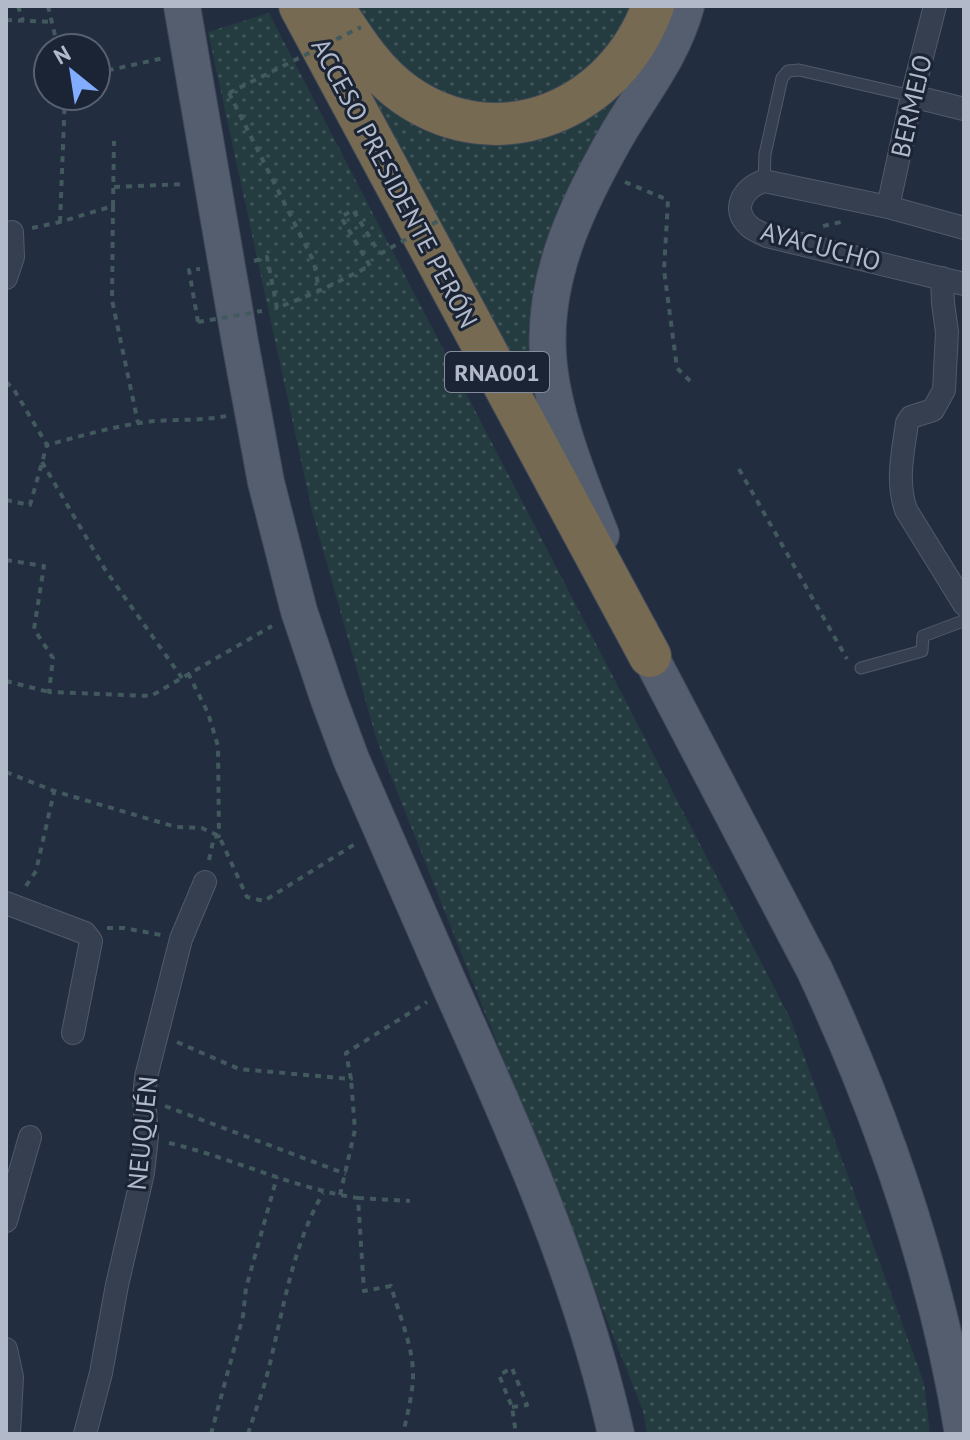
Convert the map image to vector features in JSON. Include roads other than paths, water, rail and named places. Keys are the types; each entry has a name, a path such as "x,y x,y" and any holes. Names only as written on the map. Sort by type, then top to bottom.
{"highway":[{"name":"ACCESO PRESIDENTE PERÓN","path":"300,6 650,656"},
{"path":"346,16 371,62 404,94 439,113 499,124 554,113 595,90 615,72 632,50 653,6"}],"main road":[{"path":"182,6 252,411 266,482 299,611 329,700 381,828 527,1159 592,1341 616,1434"},
{"path":"686,6 671,48 597,171 578,211 556,272 549,312 548,356 559,413 592,513 650,656 838,1020 909,1206 940,1315 962,1416"}],"street":[{"name":"BERMEJO","path":"888,207 935,6"},
{"path":"912,96 964,109"},
{"name":"AYACUCHO","path":"953,281 767,236 749,227 743,218 740,203 753,184 764,181 888,207 964,228"},
{"path":"6,278 13,257 12,232"},
{"path":"953,281 943,303 947,332 944,390 933,410 911,417 907,423 900,480 906,510 964,604"},
{"name":"NEUQUÉN","path":"85,1434 143,1173 147,1137 146,1077 181,939 205,882"},
{"path":"10,904 85,933 91,941 73,1033"},
{"path":"6,1221 30,1137"},
{"path":"6,1349 12,1377 9,1434"}],"lane":[{"path":"764,181 765,154 782,78 788,71 799,70 912,96"},
{"path":"861,668 922,651 923,636 964,618"}]}
